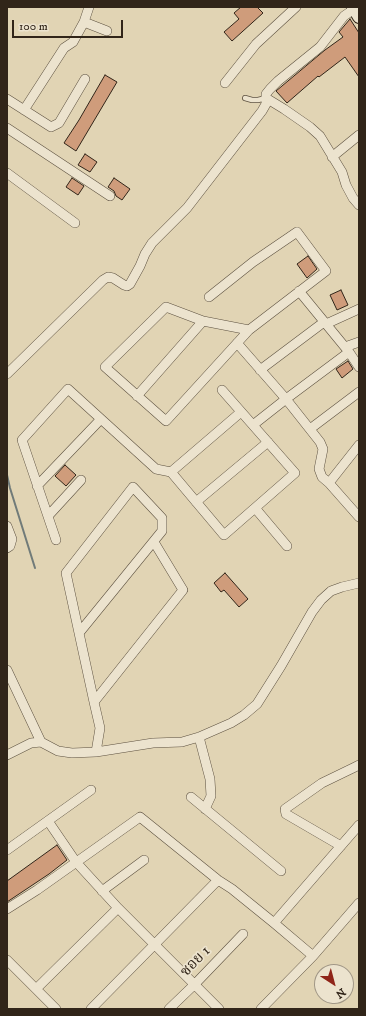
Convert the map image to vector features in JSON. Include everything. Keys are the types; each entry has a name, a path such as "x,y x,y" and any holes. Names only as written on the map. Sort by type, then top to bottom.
{"street":[{"path":"24,110 64,48 73,42 84,22 89,7"},
{"path":"225,83 256,44 296,7"},
{"path":"7,374 103,280 108,277 113,278 127,286 130,284 152,243 187,208 262,111 266,104 266,94 270,89 278,80 320,47 344,16 355,11"},
{"path":"84,22 107,31"},
{"path":"7,99 51,127 59,123 85,79"},
{"path":"266,98 310,127 320,136 342,172 346,185 353,198 359,205"},
{"path":"7,128 110,196"},
{"path":"335,161 359,135"},
{"path":"7,173 75,223"},
{"path":"209,297 253,262 298,232 326,271 249,330 166,421 105,367 166,307 203,321 249,330"},
{"path":"299,291 347,349 359,367"},
{"path":"260,370 325,323 359,310"},
{"path":"137,396 203,321"},
{"path":"253,425 347,349 359,342"},
{"path":"237,343 286,399 320,442 323,449 319,469 322,477 359,517"},
{"path":"56,540 22,440 68,389 156,469 171,472 224,535 295,474 222,390"},
{"path":"310,429 359,392"},
{"path":"171,472 241,412"},
{"path":"37,486 101,419"},
{"path":"196,502 268,442"},
{"path":"329,483 359,445"},
{"path":"48,516 81,480"},
{"path":"79,634 162,531 162,518 133,487 66,573 79,634 100,728 96,752"},
{"path":"255,508 287,546"},
{"path":"7,526 12,539 10,546 7,548"},
{"path":"94,702 184,590 154,542"},
{"path":"7,755 31,743 41,742 58,751 72,753 96,752 152,743 182,742 199,737 231,723 244,715 257,704 312,612 321,600 331,591 342,586 359,583"},
{"path":"7,671 41,742"},
{"path":"199,737 210,779 211,796 205,809"},
{"path":"341,846 286,814 285,809 322,783 359,765"},
{"path":"7,850 91,790"},
{"path":"191,797 281,871"},
{"path":"7,909 37,890 140,817 218,880 232,889 313,956"},
{"path":"48,821 76,862 102,891 219,1009"},
{"path":"274,923 359,825"},
{"path":"102,891 144,860"},
{"path":"91,1009 218,880"},
{"path":"261,1009 313,956 358,906"},
{"path":"36,989 118,908"},
{"name":"ซอย 1","path":"169,1009 243,934"},
{"path":"7,960 56,1009"}],"lane":[{"path":"245,98 252,100 266,98"}],"building":[{"path":"241,7 257,7 263,13 232,41 224,32 239,19 234,13"},
{"path":"350,19 359,33 359,77 345,57 319,77 318,76 287,103 276,91 343,37 339,32"},
{"path":"105,75 117,82 76,151 64,143"},
{"path":"85,154 97,162 90,172 78,165"},
{"path":"72,178 84,186 78,195 66,187"},
{"path":"114,178 130,189 122,200 108,187"},
{"path":"308,256 317,269 307,278 297,264"},
{"path":"341,290 348,305 337,310 330,295"},
{"path":"348,361 353,369 342,378 336,369"},
{"path":"65,465 76,475 66,486 55,476"},
{"path":"225,573 248,599 239,607 224,590 221,592 214,583"},
{"path":"57,845 67,860 7,902 7,881"}],"waterway":[{"path":"7,475 35,568"}]}
